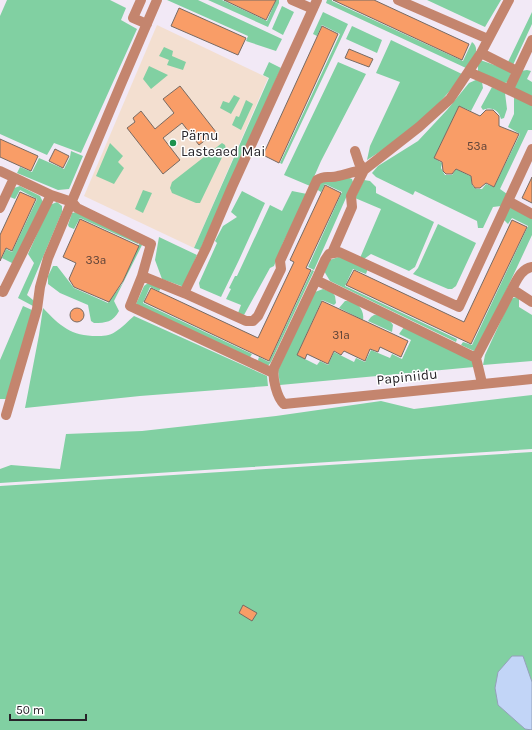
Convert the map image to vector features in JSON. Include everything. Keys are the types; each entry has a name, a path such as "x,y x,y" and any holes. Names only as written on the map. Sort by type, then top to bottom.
{"street":[{"path":"141,0 133,18 147,24"},
{"path":"6,415 5,402 37,309 40,287 48,258 120,84 157,0"},
{"path":"184,293 206,248 232,187 315,5 292,0"},
{"path":"398,0 488,40"},
{"path":"0,172 51,195 72,202 77,208 151,244 142,276 130,306 273,373 325,260 332,252 352,207 351,196 364,170 419,127 446,102 469,72 509,0"},
{"path":"509,90 532,40"},
{"path":"480,53 518,71"},
{"path":"469,72 532,101"},
{"path":"332,252 339,252 359,260 459,307 532,149"},
{"path":"356,151 359,163 364,170"},
{"path":"142,276 246,321 253,321 258,316 281,269 280,260 317,180 326,176 338,176 364,170"},
{"path":"0,208 14,178"},
{"path":"0,290 3,292 51,195"},
{"path":"508,201 532,214"},
{"path":"482,383 476,358 520,274 529,267 532,267"},
{"path":"316,280 476,358"},
{"path":"512,289 532,302"},
{"name":"Papiniidu","path":"273,373 278,396 284,404 532,379"}],"shaded area":[{"name":"Pärnu Lasteaed Mai","path":"157,25 268,78 194,248 84,196"}],"green space":[{"path":"7,0 110,0 126,8 121,20 137,29 81,153 54,143 47,155 0,134 0,16"},
{"path":"167,0 198,0 282,39 276,51 246,41 248,36"},
{"path":"208,0 222,0 267,21 276,0 279,0 279,3 268,27"},
{"path":"327,0 332,0 463,61 472,42 476,48 474,57 469,67 466,68 326,3"},
{"path":"427,0 501,0 485,27"},
{"path":"282,6 294,12 283,35 272,29"},
{"path":"323,12 348,24 282,164 280,163 340,34 322,25 317,36 313,34"},
{"path":"532,12 532,24 513,65 508,62"},
{"path":"352,26 382,40 377,53 346,39"},
{"path":"391,40 464,75 439,103 401,138 367,160 370,146 400,82 376,73"},
{"path":"164,47 173,51 172,56 186,62 183,70 167,65 169,60 159,56"},
{"path":"480,60 506,69 511,73 508,82 502,84 478,72"},
{"path":"269,62 281,68 200,250 194,248 269,78 263,75"},
{"path":"338,62 366,74 321,161 310,186 284,175"},
{"path":"149,66 168,75 151,89 143,79"},
{"path":"521,71 531,71 527,79 532,82 532,98 514,89"},
{"path":"478,79 482,82 483,88 471,111 459,106 434,158 442,163 441,168 445,175 452,175 456,169 472,177 472,184 477,189 482,189 486,184 494,187 520,134 508,127 514,114 514,95 532,106 532,130 528,130 500,189 507,194 501,206 493,207 483,228 478,228 477,221 415,191 413,195 376,177 372,173 378,166 418,141 447,110 469,83"},
{"path":"492,87 505,93 507,109 504,118 501,119 497,111 489,108 483,110 481,107"},
{"path":"234,95 240,98 231,114 220,108 223,101 229,103"},
{"path":"246,100 253,104 241,130 232,125 236,116 239,117"},
{"path":"110,143 123,156 118,162 124,168 114,184 96,176"},
{"path":"222,143 225,145 226,149 200,203 196,203 172,193 170,188 172,182"},
{"path":"71,151 83,156 69,189 58,190 17,173 20,167 32,172 39,158 64,169 70,157"},
{"path":"347,177 352,179 353,182 314,270 308,267 342,192 325,184 321,192 316,189 320,180"},
{"path":"364,180 370,181 376,187 376,193 434,222 415,267 409,271 371,254 364,259 360,258 381,209 355,198"},
{"path":"20,186 40,196 43,202 14,264 2,258 6,249 12,252 37,199 20,190 15,199 10,197 14,188"},
{"path":"143,190 152,193 143,213 135,209"},
{"path":"242,191 265,203 221,297 200,288 199,283 217,243 215,241 223,226 237,217 231,212"},
{"path":"292,191 307,194 283,243 274,266 270,268 244,315 238,313 241,305 226,299 231,289 229,288 235,276 237,276 270,205 282,211"},
{"path":"57,202 62,206 62,212 27,295 33,300 33,306 18,298 34,263 28,254 50,205"},
{"path":"509,206 532,219 532,235 479,349 474,351 461,345 463,342 472,345 528,226 512,218 508,224 503,219"},
{"path":"77,212 139,242 138,244 80,218 74,229 69,227 68,225 72,213"},
{"path":"438,224 476,243 456,286 452,289 448,289 413,274 418,268"},
{"path":"159,237 197,255 184,287 162,279 155,260"},
{"path":"140,242 142,245 114,301 119,311 112,320 102,323 94,323 91,321 88,305 60,293 48,284 48,276 53,266 57,266 74,288 108,303 122,284"},
{"path":"341,256 368,268 366,274 353,269 345,286 457,339 456,342 330,281 324,271 330,260"},
{"path":"312,270 314,271 271,362 268,366 259,362 259,357 269,362"},
{"path":"148,283 161,288 159,291 150,287 143,303 252,354 249,359 136,304 144,286"},
{"path":"323,289 332,292 335,296 336,303 334,305 322,300 297,355 317,365 320,361 328,365 334,352 354,362 356,358 365,362 371,350 390,358 392,354 402,359 411,340 399,334 404,327 473,360 474,367 280,385 278,370 315,292"},
{"path":"519,296 519,307 532,315 532,361 483,365 485,355 510,301"},
{"path":"345,301 353,302 359,306 363,312 363,320 339,308"},
{"path":"23,306 32,310 8,399 0,399 0,360"},
{"path":"43,308 67,329 88,336 106,336 111,334 120,329 134,316 267,376 268,386 140,396 25,408"},
{"path":"374,315 382,316 389,321 393,325 392,332 368,321"},
{"path":"532,395 532,449 0,483 0,469 11,465 60,469 66,434 142,431 276,416 381,401 414,409"},
{"path":"532,452 532,730 0,730 0,486"}],"water":[{"path":"512,656 523,656 532,682 532,730 525,729 498,705 495,688 498,672"}],"building":[{"path":"224,0 276,0 266,20"},
{"path":"333,0 374,0 469,44 462,60"},
{"path":"179,8 246,38 238,55 171,26"},
{"path":"322,26 338,34 279,163 263,155"},
{"path":"349,49 373,59 369,67 345,58"},
{"path":"180,86 216,132 199,145 182,123 163,138 180,160 163,174 127,128 135,122 133,118 141,111 155,129 174,113 163,99"},
{"path":"459,106 480,116 486,110 493,110 499,116 499,126 519,134 494,187 486,183 480,188 475,188 472,184 471,176 456,169 452,174 446,174 443,171 442,162 434,158"},
{"path":"0,139 38,156 31,171 0,157"},
{"path":"55,149 69,156 63,168 49,161"},
{"path":"532,177 532,203 522,198"},
{"path":"325,185 341,193 306,268 311,270 269,361 144,302 151,288 258,338 294,262 290,260"},
{"path":"20,192 36,199 12,251 6,248 0,261 0,235"},
{"path":"80,219 139,246 123,281 109,302 74,287 69,279 76,263 63,257"},
{"path":"512,220 527,227 471,344 346,285 354,270 464,322"},
{"path":"322,301 408,341 401,357 380,347 378,352 370,349 365,361 344,351 341,355 334,351 328,364 307,354 305,359 297,355"},
{"path":"77,308 82,310 84,315 82,320 77,322 72,320 70,315 72,310"},
{"path":"243,605 257,613 252,621 239,613"}],"place":[{"name":"Pärnu Lasteaed Mai","path":"173,143"}]}
